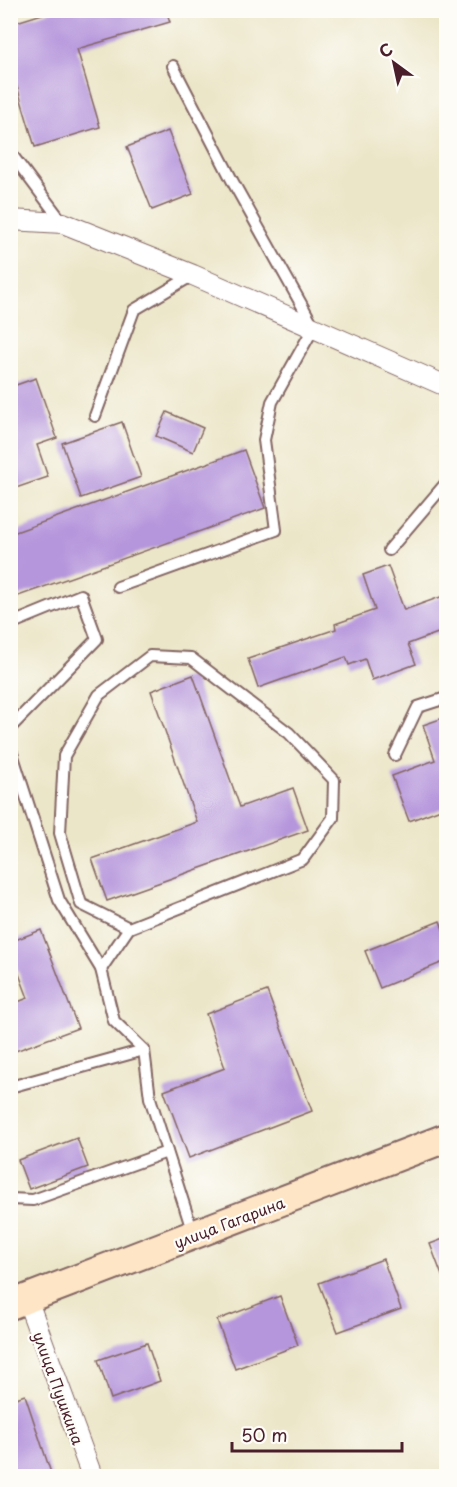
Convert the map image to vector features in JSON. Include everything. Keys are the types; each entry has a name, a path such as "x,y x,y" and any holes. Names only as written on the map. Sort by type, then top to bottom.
{"main road":[{"name":"улица Гагарина","path":"19,1302 447,1138"}],"street":[{"path":"10,220 63,223 193,275 447,386"},
{"name":"улица Пушкина","path":"19,1302 92,1476"}],"lane":[{"path":"118,587 276,530 264,440 272,402 314,327 234,184 173,66"},
{"path":"10,146 12,155 63,223"},
{"path":"95,416 134,310 193,275"},
{"path":"389,550 447,483"},
{"path":"10,624 81,595 97,639 10,728"},
{"path":"101,969 129,928 303,860 333,818 334,780 289,733 191,658 150,656 99,695 64,756 60,833 81,904 129,928"},
{"path":"395,755 418,707 447,698"},
{"path":"10,747 59,900 101,969 114,1021 144,1050 150,1098 194,1236"},
{"path":"10,1087 144,1050"},
{"path":"10,1199 33,1200 167,1152"}],"building":[{"path":"55,10 166,10 170,22 77,49 100,127 35,147 10,63 10,24"},
{"path":"168,131 193,194 152,210 127,147"},
{"path":"10,371 16,385 36,378 57,438 37,445 48,477 10,490"},
{"path":"167,412 203,428 193,452 156,436"},
{"path":"122,422 141,477 81,498 62,443"},
{"path":"244,450 265,508 10,599 10,534"},
{"path":"388,566 404,610 446,595 446,630 408,644 416,664 372,680 365,659 349,665 346,657 258,688 248,659 336,629 335,624 375,610 363,575"},
{"path":"193,675 240,807 293,788 308,830 107,901 92,859 197,822 151,691"},
{"path":"446,717 446,807 409,821 392,776 435,760 423,725"},
{"path":"440,921 446,937 446,961 380,988 365,951"},
{"path":"41,930 78,1028 10,1053 10,1005 28,998 10,950 10,942"},
{"path":"267,991 312,1111 189,1158 164,1091 225,1068 206,1014"},
{"path":"77,1138 88,1167 29,1189 18,1160"},
{"path":"446,1238 446,1286 430,1244"},
{"path":"383,1259 401,1309 338,1332 319,1283"},
{"path":"280,1296 298,1345 235,1369 217,1320"},
{"path":"147,1343 160,1381 111,1399 98,1360"},
{"path":"25,1395 52,1476 10,1476 10,1400"}]}
